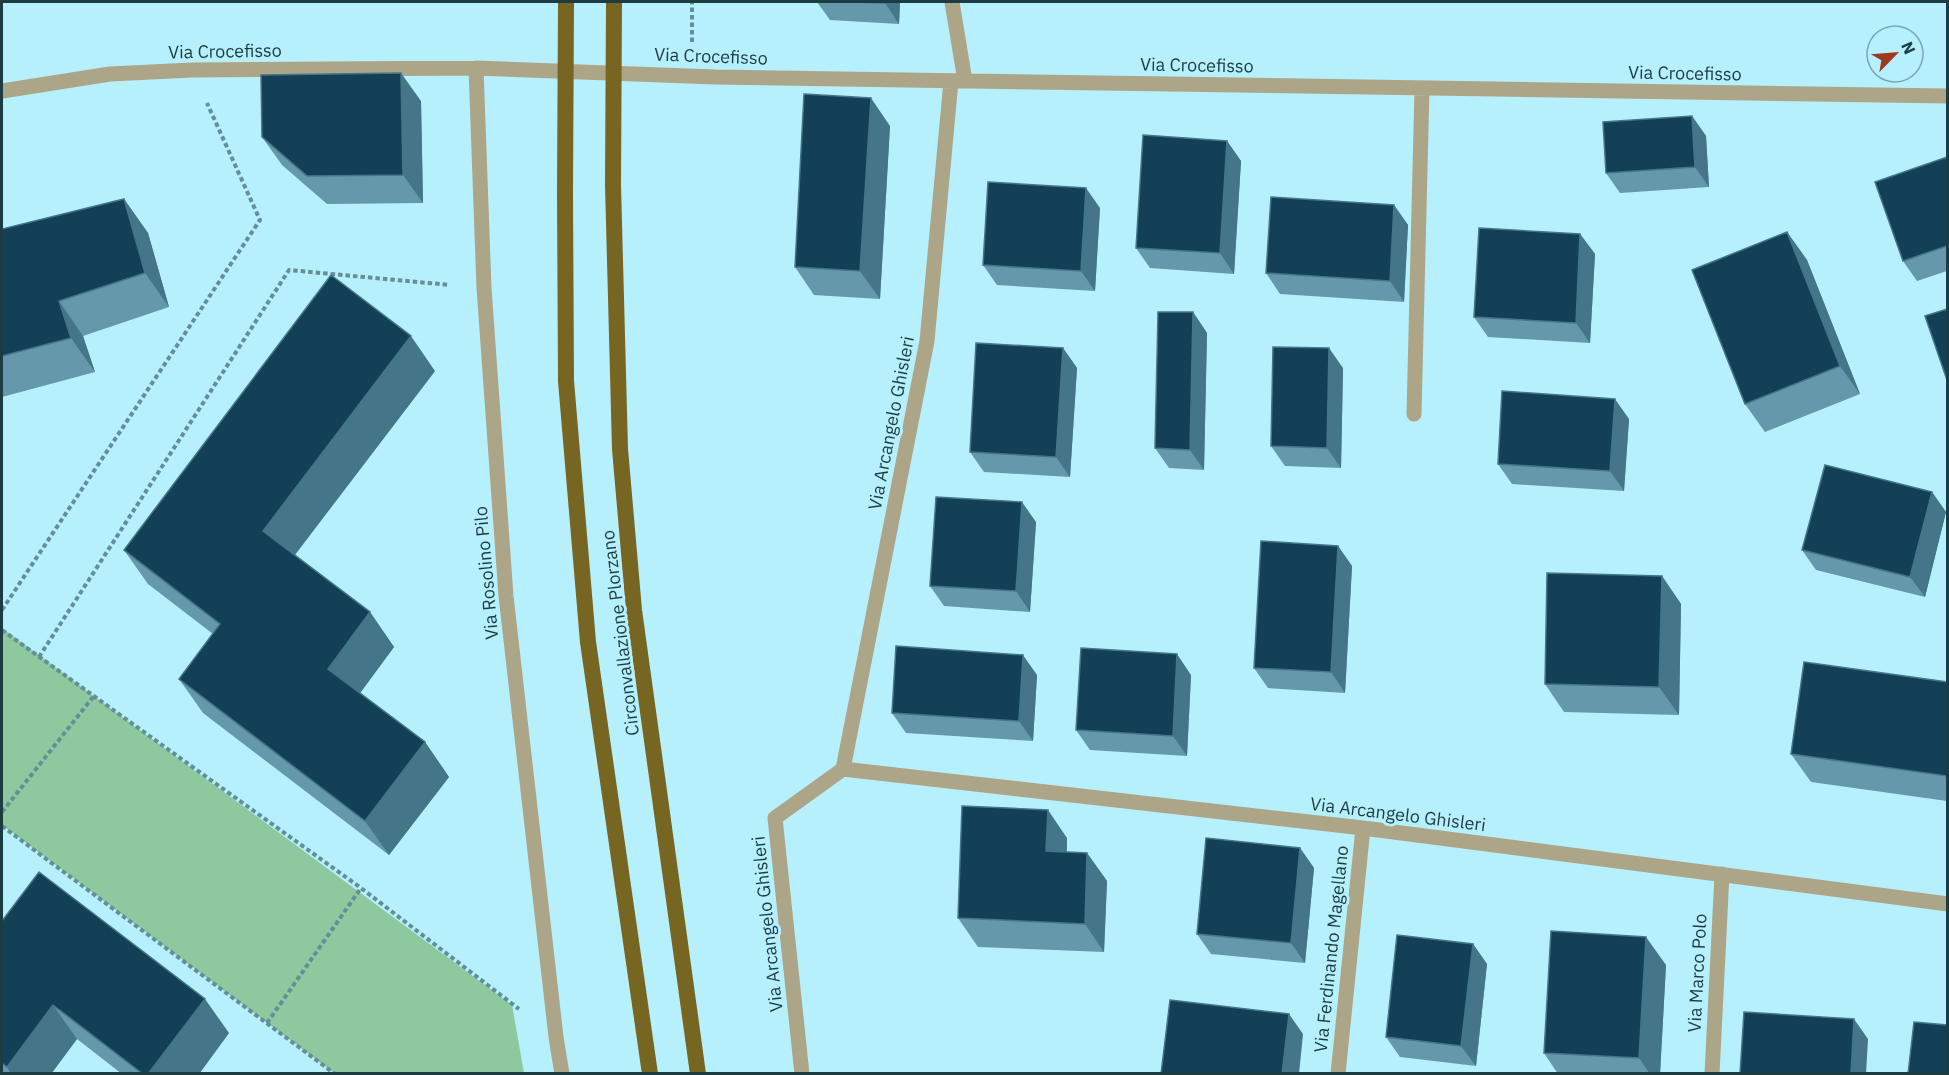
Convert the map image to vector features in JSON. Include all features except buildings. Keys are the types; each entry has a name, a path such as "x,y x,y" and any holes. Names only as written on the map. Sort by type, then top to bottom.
{"highway":[{"name":"Circonvallazione Plorzano","path":"566,2 566,381 588,642 650,1074"},
{"name":"Circonvallazione Plorzano","path":"614,2 613,185 620,449 634,610 698,1074"}],"street":[{"name":"Via Arcangelo Ghisleri","path":"843,769 927,341 958,81 952,2"},
{"name":"Via Crocefisso","path":"2,91 110,74 192,70 476,68 692,76 1947,96"},
{"name":"Via Rosolino Pilo","path":"476,68 484,288 506,596 562,1074"},
{"path":"1414,414 1422,88"},
{"name":"Via Arcangelo Ghisleri","path":"802,1074 775,818 843,769 1363,828 1947,904"},
{"name":"Via Ferdinando Magellano","path":"1338,1074 1363,828"},
{"name":"Via Marco Polo","path":"1712,1074 1722,874"}],"path":[{"path":"692,2 692,76"},
{"path":"2,610 260,220 192,70"},
{"path":"39,657 289,270 484,288"},
{"path":"2,630 360,888 556,1037"},
{"path":"2,812 93,697"},
{"path":"2,826 335,1074"},
{"path":"267,1023 360,888"}],"green space":[{"path":"2,628 512,1005 524,1073 334,1073 2,825"}]}
